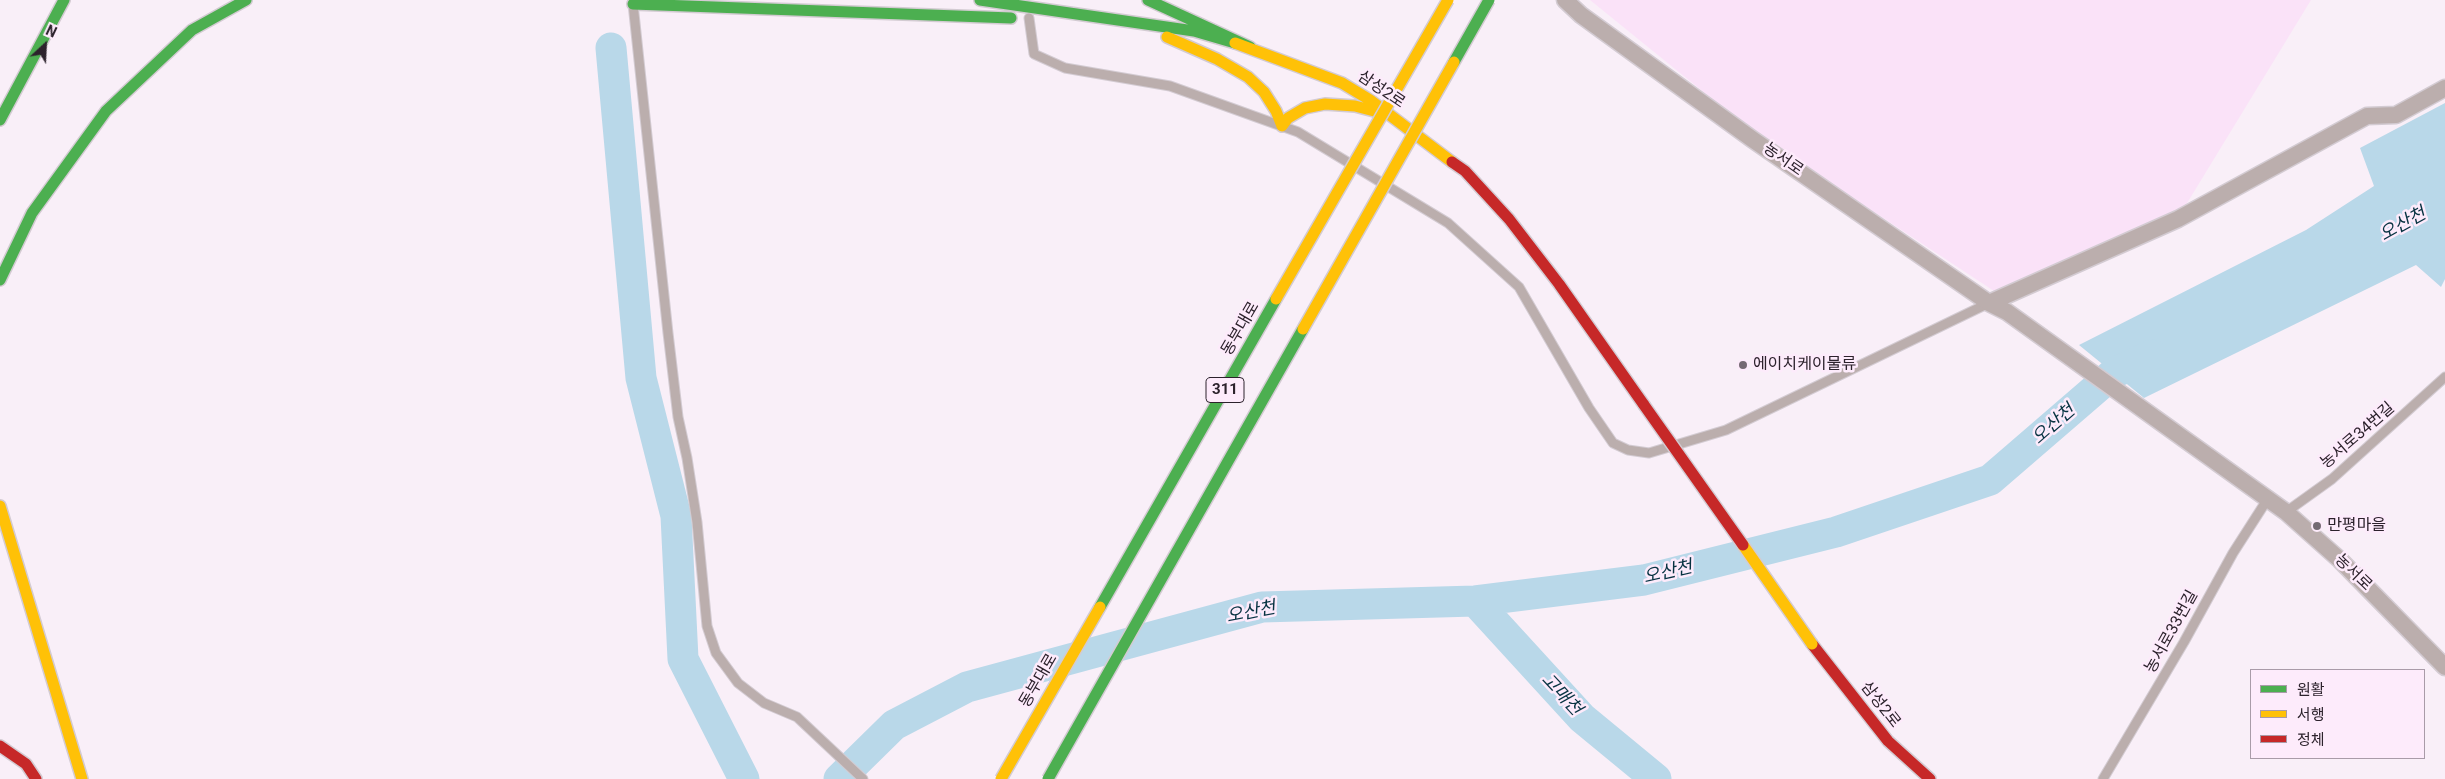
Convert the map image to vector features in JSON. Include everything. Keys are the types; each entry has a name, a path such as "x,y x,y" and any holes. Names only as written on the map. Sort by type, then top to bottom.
{"main road":[{"path":"0,120 64,0"},
{"path":"0,280 32,213 106,110 192,30 246,0"},
{"name":"삼성2로","path":"980,0 1194,31 1250,47 1342,83 1391,116 1465,171 1508,219 1559,284 1812,644 1888,741 1930,779"},
{"path":"1148,0 1250,47"},
{"name":"동부대로","path":"1001,779 1448,0"},
{"name":"311","path":"1048,779 1489,0"},
{"path":"633,4 1128,22 1194,48 1248,77 1264,92 1276,111 1282,126"},
{"path":"1282,126 1288,118 1305,108 1325,104 1355,106 1391,116"},
{"path":"0,506 82,779"},
{"path":"0,746 26,764 36,779"}],"street":[{"name":"농서로","path":"1565,0 1581,15 1752,139 1989,303 2007,312 2286,512 2340,560 2445,666"},
{"path":"1989,303 2178,218 2367,116 2396,115 2445,88"}],"lane":[{"path":"633,4 668,333 678,416 688,458 697,522 707,626 716,653 738,683 764,703 797,717 862,779"},
{"path":"1028,18 1034,54 1065,68 1170,86 1298,132 1448,222 1519,287 1589,408 1613,443 1628,450 1649,453 1726,430 1989,303"},
{"name":"농서로34번길","path":"2286,512 2332,479 2445,377"},
{"name":"농서로33번길","path":"2103,779 2184,642 2233,553 2267,500"}],"shaded area":[{"path":"1590,0 2311,0 2181,213 1994,291 1754,133"}],"water":[{"path":"2445,103 2445,279 2441,287 2416,265 2144,398 2079,345 2306,230 2374,186 2360,148"}],"waterway":[{"path":"611,48 641,378 676,516 683,659 744,779"},
{"name":"오산천","path":"839,779 894,725 967,687 1262,607 1475,601 1644,580 1836,532 1990,480 2114,373 2152,355"},
{"name":"고매천","path":"1475,601 1582,718 1656,779"}],"traffic: fast":[{"path":"0,120 64,0"},
{"path":"0,280 32,213 106,111 192,30 246,0"},
{"path":"980,0 1194,31 1235,43"},
{"path":"1148,0 1250,47"},
{"path":"1454,62 1489,0"},
{"path":"633,4 1011,18"},
{"path":"1100,607 1276,299"},
{"path":"1048,779 1303,329"}],"traffic: slow":[{"path":"1276,299 1448,0"},
{"path":"1167,37 1217,59 1248,77 1264,92 1276,111 1282,126 1288,118 1305,108 1325,104 1355,106 1378,112"},
{"path":"1235,43 1342,83 1370,100 1452,162"},
{"path":"1303,329 1454,62"},
{"path":"0,506 82,779"},
{"path":"1743,545 1812,644"},
{"path":"1001,779 1100,607"}],"traffic: jam":[{"path":"1452,162 1465,171 1509,219 1559,284 1644,405"},
{"path":"1644,405 1743,545"},
{"path":"1812,644 1888,741 1930,779"},
{"path":"0,746 26,764 36,779"}],"place":[{"name":"에이치케이물류","path":"1743,365"},
{"name":"만평마을","path":"2317,526"}]}
